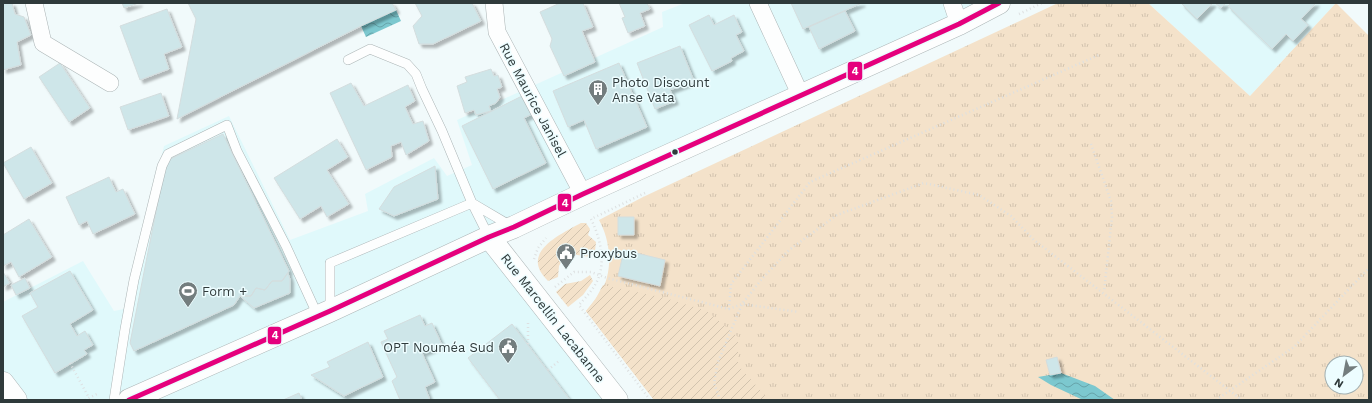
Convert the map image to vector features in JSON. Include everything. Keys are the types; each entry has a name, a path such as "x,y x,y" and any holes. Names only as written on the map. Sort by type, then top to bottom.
{"main road":[{"path":"129,400 489,237 514,228 583,194 959,24 1006,10"},
{"name":"Rue Marcellin Lacabanne","path":"489,237 617,400"},
{"path":"153,400 170,382"},
{"path":"3,383 16,400"}],"street":[{"path":"34,3 43,43 110,83"},
{"name":"Rue Maurice Janisel","path":"494,3 497,32 583,194"},
{"path":"758,3 801,96"},
{"path":"952,3 959,24"}],"lane":[{"path":"348,60 370,49 407,64 416,74 472,203 489,237"},
{"path":"114,400 134,280 162,166 168,154 227,125 237,151 286,246 324,313"},
{"path":"472,203 514,228"},
{"path":"324,313 330,263 472,203"}],"path":[{"path":"1006,10 1042,3"},
{"path":"729,309 731,284 810,182 1099,55"},
{"path":"1092,144 1111,201 1112,217 1104,293"},
{"path":"720,400 714,383 718,362 742,304 761,280 789,250 837,215 924,184 979,195 1011,216 1034,240 1242,400"},
{"path":"591,219 650,190"},
{"path":"573,309 579,305 596,284 600,275 601,254 596,228 591,219 585,215"},
{"path":"533,262 538,248 547,236"},
{"path":"1216,400 1294,347 1369,268"},
{"path":"550,290 574,272 592,272 729,309 742,304 800,312"},
{"path":"579,305 650,400"},
{"path":"548,370 562,358"},
{"path":"70,363 89,398"},
{"path":"85,400 101,392"}],"shaded area":[{"path":"685,3 999,3 489,237 617,400 3,400 3,302 83,261 114,311 124,309 164,146 229,116 290,240 368,211 365,194 434,158 447,176 472,165 457,120 663,27 662,12"},
{"path":"1148,3 1336,3 1250,96"}],"green space":[{"path":"1058,3 1148,3 1250,96 1336,3 1369,36 1369,400 654,400 586,311 604,286 608,270 609,255 607,240 599,220 643,197"},
{"path":"581,223 586,223 590,229 588,235 596,242 595,251 590,257 571,254 564,256 559,266 558,277 548,281 540,271 538,262 540,254 545,246 553,239"},
{"path":"590,275 593,281 583,295 568,307 556,292 565,284 581,281"},
{"path":"603,285 665,298 707,311 738,337 738,365 769,400 654,400 586,311 595,300"}],"water":[{"path":"396,10 401,21 366,37 361,26"},
{"path":"1061,373 1095,386 1115,400 1083,400 1051,385 1038,377"}],"building":[{"path":"3,3 12,3 15,14 24,17 31,35 17,42 21,65 3,70"},
{"path":"122,3 139,3 124,8"},
{"path":"188,3 392,3 396,10 361,26 177,119 196,19"},
{"path":"415,3 472,3 481,21 433,44 419,44 413,26 422,16"},
{"path":"560,3 583,3 593,27 582,31 595,62 564,76 550,46 552,39 540,12"},
{"path":"619,3 647,3 650,9 640,13 645,26 628,33 622,18 625,17"},
{"path":"791,3 862,3 803,29"},
{"path":"1181,3 1213,3 1197,19"},
{"path":"1215,3 1226,3 1221,8"},
{"path":"1231,3 1316,3 1301,19 1308,25 1293,41 1286,34 1272,49 1228,6"},
{"path":"167,9 182,47 164,54 169,69 140,80 120,26"},
{"path":"845,11 855,31 819,49 809,27"},
{"path":"709,15 714,25 734,15 742,32 736,35 744,51 731,58 732,61 712,71 689,25"},
{"path":"680,46 694,81 670,90 675,101 655,109 637,63"},
{"path":"60,63 90,108 69,122 39,77"},
{"name":"Photo Discount Anse Vata","path":"619,63 647,127 596,149 584,120 568,127 553,91"},
{"path":"491,69 494,76 498,75 502,87 497,89 500,97 496,103 489,106 491,111 476,115 474,110 465,113 457,86 467,82 465,77"},
{"path":"351,83 364,106 408,85 415,101 405,107 413,124 423,121 429,141 406,155 401,142 391,146 392,157 366,170 330,93"},
{"path":"161,93 169,116 128,130 120,107"},
{"path":"526,94 536,112 524,118 546,163 493,189 462,126"},
{"path":"223,134 289,271 282,281 272,281 265,290 256,288 251,296 240,296 234,305 134,351 130,343 166,161"},
{"path":"337,139 348,157 327,170 349,204 327,217 321,206 300,219 274,178"},
{"path":"31,147 52,183 24,199 3,163"},
{"path":"435,166 438,199 394,216 379,209 394,187"},
{"path":"109,177 116,192 123,189 135,214 93,234 87,221 79,225 66,197"},
{"path":"618,217 634,217 634,235 618,235"},
{"path":"29,219 52,257 19,277 11,262 3,266 3,235"},
{"path":"624,250 665,260 660,286 618,276"},
{"path":"70,271 93,310 70,324 77,336 85,331 93,345 84,350 87,354 55,373 22,316 38,307 30,293"},
{"path":"3,272 10,283 3,287"},
{"path":"288,273 290,279 290,293 254,308 240,296 251,296 256,288 265,290 272,281 282,281"},
{"path":"25,278 30,288 16,295 11,285"},
{"path":"420,315 425,326 432,323 442,345 422,353 435,382 425,387 430,400 400,400 392,381 397,377 381,342 388,339 384,331"},
{"name":"OPT Nouméa Sud","path":"512,324 570,400 500,400 468,358"},
{"path":"368,342 383,377 344,396 311,375 330,367 327,362"},
{"path":"1057,357 1061,373 1050,375 1046,360"},
{"path":"299,393 302,400 283,400"}],"transit line":[{"name":"4","path":"129,400 330,311 583,194 959,24 999,3"}],"place":[{"name":"Photo Discount Anse Vata","path":"598,106"},
{"name":"Proxybus","path":"566,270"},
{"name":"Form +","path":"188,308"},
{"name":"OPT Nouméa Sud","path":"508,364"}]}
